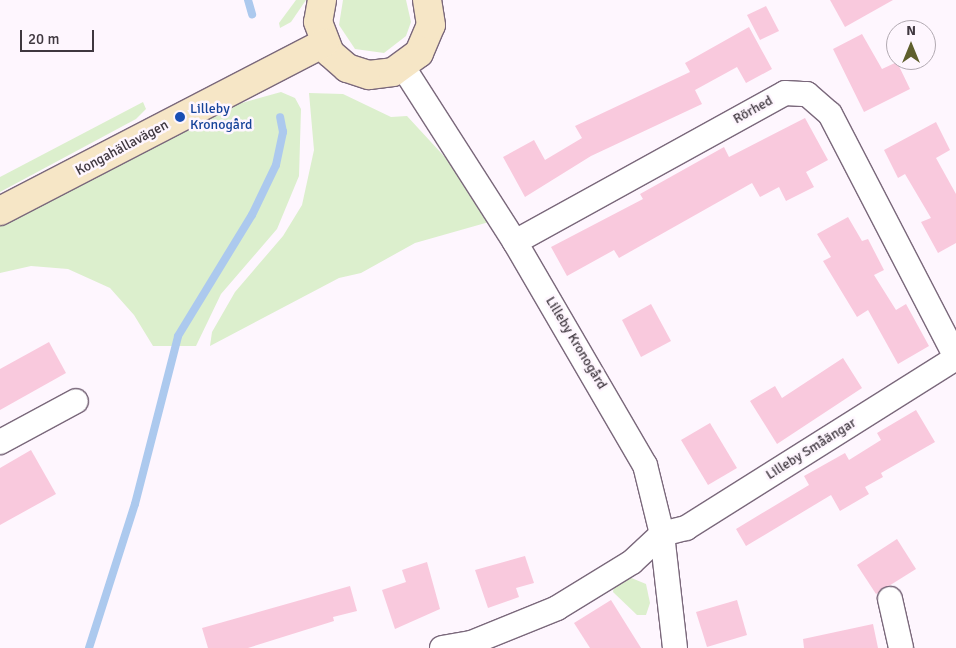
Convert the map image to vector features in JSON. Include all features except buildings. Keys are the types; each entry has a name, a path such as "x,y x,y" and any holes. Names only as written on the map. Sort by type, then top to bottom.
{"street":[{"path":"322,0 318,22 324,43 338,61 358,73 381,75 403,67 419,53 428,35 427,0"},
{"name":"Kongahällavägen","path":"0,211 324,43"},
{"name":"Lilleby Kronogård","path":"403,67 515,242 645,465 662,534 675,648"},
{"name":"Rörhed","path":"515,242 784,93 807,94 830,114 956,358"},
{"name":"Lilleby Småängar","path":"662,534 686,528 956,358"},
{"path":"0,442 76,402"},
{"path":"442,648 471,644 557,608 632,562 662,534"},
{"path":"890,600 900,648"}],"green space":[{"path":"296,0 306,0 291,22 280,28 279,23"},
{"path":"343,0 406,0 411,22 406,36 384,53 355,49 339,25"},
{"path":"281,92 295,98 301,109 299,176 277,229 221,294 196,346 153,346 134,315 110,288 68,269 31,266 0,273 0,225 231,106"},
{"path":"309,93 343,94 391,117 407,116 454,167 489,222 415,243 361,273 339,278 210,346 212,332 235,292 283,236 302,205 314,150"},
{"path":"143,102 146,109 136,119 0,192 0,177"},
{"path":"629,577 646,584 650,603 646,615 637,615 613,592 614,586"}],"waterway":[{"path":"248,0 252,14"},
{"path":"89,648 135,504 178,336 252,215 276,165 283,132 280,117"}],"place":[{"name":"Lilleby Kronogård","path":"180,117"}]}
